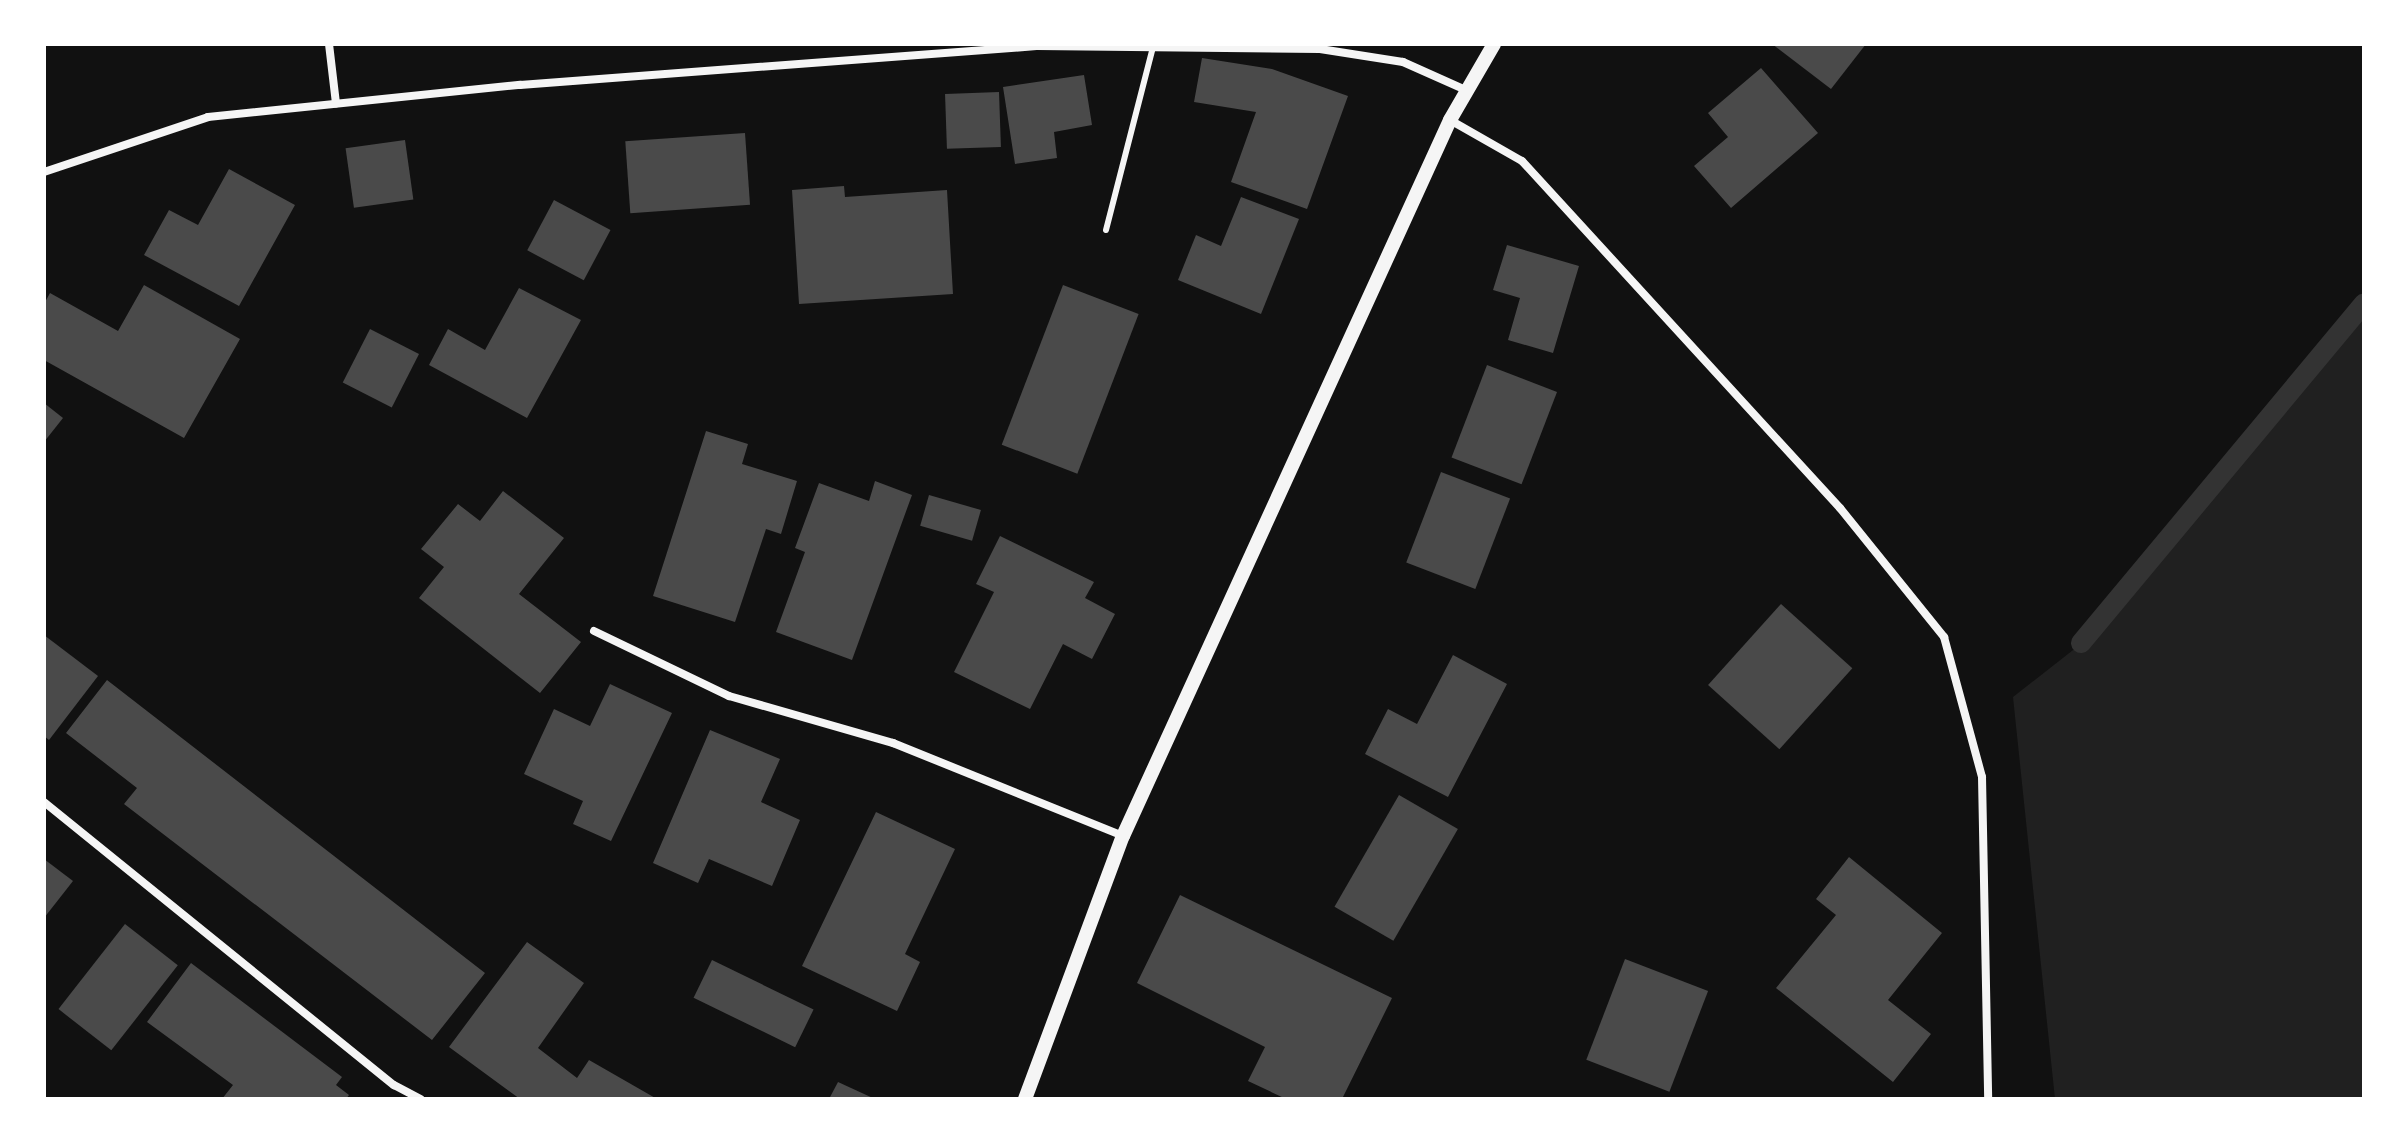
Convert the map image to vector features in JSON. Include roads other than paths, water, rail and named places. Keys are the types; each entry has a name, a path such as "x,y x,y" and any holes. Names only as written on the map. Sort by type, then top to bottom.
{"street":[{"path":"329,44 336,104"},
{"path":"1025,1099 1123,836 1450,120 1494,44"},
{"path":"44,172 208,117 520,85 1037,46 1320,49 1403,62 1466,90"},
{"path":"1450,120 1522,161 1840,508 1944,637 1982,777 1988,1099"},
{"path":"594,631 729,696 893,743 1123,836"},
{"path":"44,802 394,1085 420,1099"}],"lane":[{"path":"1106,230 1153,47"}],"waterway":[{"path":"2081,643 2364,303"}]}
